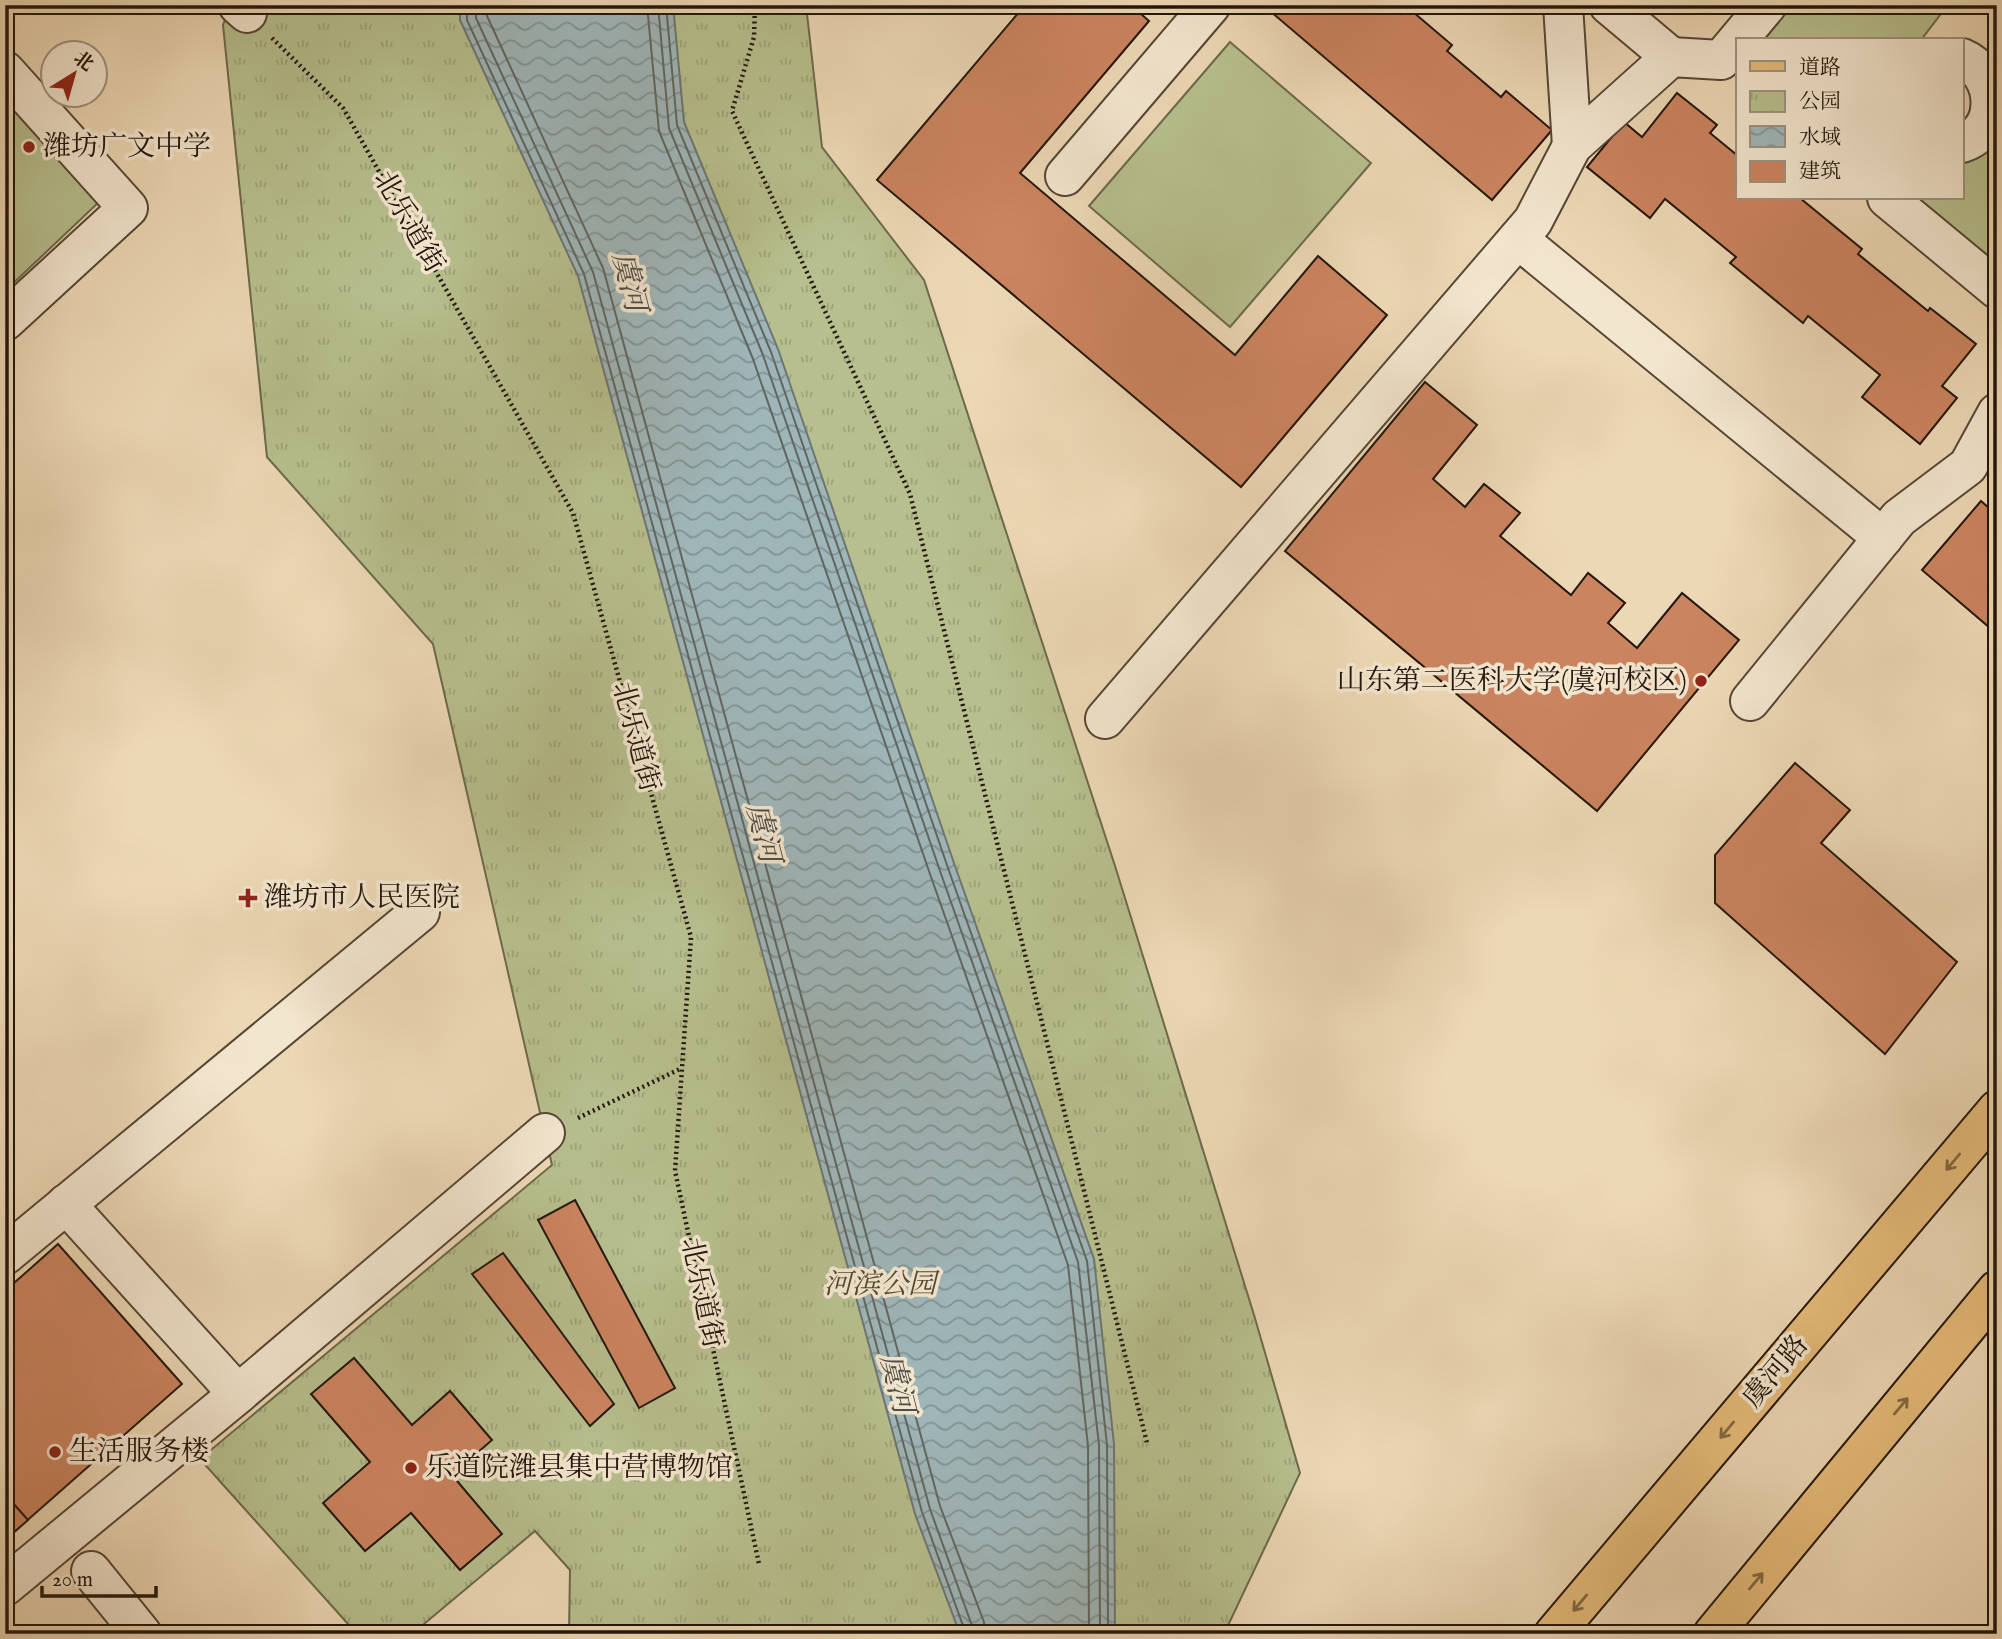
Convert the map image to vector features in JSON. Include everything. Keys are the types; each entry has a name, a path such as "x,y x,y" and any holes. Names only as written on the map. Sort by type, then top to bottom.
{"main road":[{"name":"虞河路","path":"1554,1634 1997,1110"},
{"path":"1713,1634 1997,1290"}],"street":[{"path":"1065,176 1211,5"},
{"path":"1563,5 1572,146"},
{"path":"1609,5 1671,57 1729,67"},
{"path":"1747,38 1767,5"},
{"path":"1105,719 1533,221 1572,146 1671,57"},
{"path":"1964,59 1972,62 1983,73 1991,87 1992,103 1990,118 1981,131 1964,142"},
{"path":"5,71 128,208 5,321"},
{"path":"1889,200 1997,289"},
{"path":"1518,239 1882,538"},
{"path":"1750,701 1899,518 1968,466 1997,413"},
{"path":"5,1255 420,912"},
{"path":"5,1586 238,1394 545,1133"},
{"path":"66,1204 238,1394"},
{"path":"91,1571 142,1634"}],"path":[{"path":"755,5 754,37 732,111 910,494 1147,1443"},
{"name":"北乐道街","path":"242,9 343,108 573,513 691,937 675,1171 759,1564"},
{"path":"545,1133 682,1068"}],"green space":[{"name":"河滨公园","path":"231,5 806,5 822,147 924,280 1116,869 1300,1473 1224,1634 569,1634 570,1570 535,1531 412,1634 357,1634 200,1459 552,1165 433,644 267,457 223,25"},
{"path":"1789,5 1929,5 1940,15 1923,38 1762,38"},
{"path":"1230,42 1371,163 1230,327 1089,206"},
{"name":"潍坊广文中学","path":"5,93 100,201 5,291"},
{"path":"1997,134 1997,266 1920,200 1964,200 1964,156"}],"water":[{"name":"虞河","path":"460,5 673,5 684,122 778,349 955,866 1094,1259 1114,1444 1115,1634 960,1634 915,1514 578,276 460,20"}],"building":[{"path":"1025,5 1131,5 1149,21 1020,173 1235,355 1318,256 1387,315 1241,487 877,180"},
{"path":"1263,5 1390,5 1400,14 1406,6 1452,45 1447,51 1501,97 1506,91 1552,130 1492,200"},
{"path":"1677,93 1717,125 1710,133 1736,154 1736,200 1802,200 1862,249 1858,254 1928,311 1930,308 1976,344 1942,386 1957,398 1920,444 1862,397 1880,375 1808,316 1803,323 1730,263 1736,257 1665,199 1650,218 1587,167 1624,122 1642,137"},
{"path":"1425,382 1477,425 1433,479 1465,507 1484,484 1520,513 1500,536 1571,595 1588,573 1625,603 1608,623 1637,648 1682,593 1739,640 1597,811 1285,551"},
{"path":"1981,501 1997,515 1997,634 1922,570"},
{"path":"1795,763 1850,810 1821,843 1957,962 1885,1054 1715,903 1715,855"},
{"path":"575,1200 675,1388 639,1408 538,1220"},
{"name":"生活服务楼","path":"58,1244 182,1384 5,1540 5,1291"},
{"path":"503,1253 614,1404 590,1426 472,1274"},
{"name":"乐道院潍县集中营博物馆","path":"354,1358 412,1425 450,1391 492,1440 452,1475 502,1534 460,1570 411,1513 365,1551 323,1503 370,1462 311,1394"},
{"path":"5,1494 28,1520 5,1540"}],"place":[{"name":"潍坊广文中学","path":"29,147"},
{"name":"山东第二医科大学(虞河校区)","path":"1701,681"},
{"name":"潍坊市人民医院","path":"248,898"},
{"name":"生活服务楼","path":"55,1452"},
{"name":"乐道院潍县集中营博物馆","path":"411,1468"}]}
